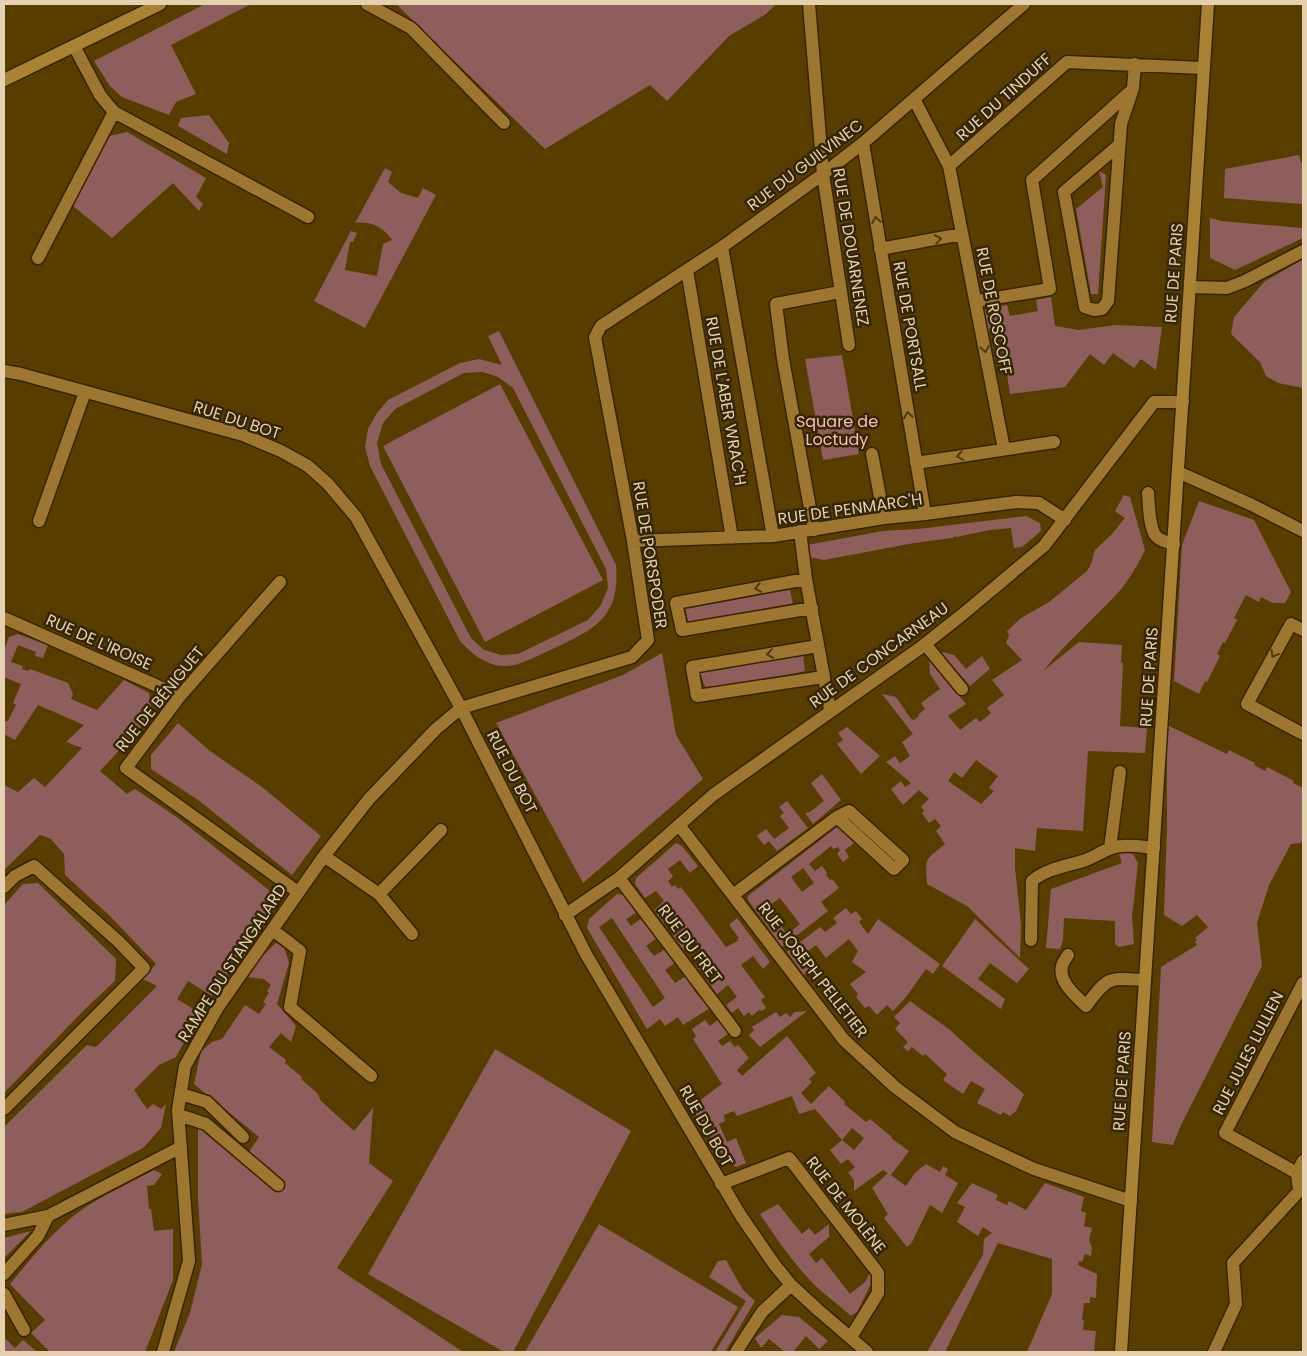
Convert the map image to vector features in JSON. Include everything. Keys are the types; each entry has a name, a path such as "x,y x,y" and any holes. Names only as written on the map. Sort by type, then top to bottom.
{"main road":[{"path":"4,80 160,4"},
{"name":"RUE DE PARIS","path":"1121,1352 1208,4"}],"street":[{"path":"367,4 412,28 504,123"},
{"name":"RUE DE DOUARNENEZ","path":"809,4 822,174 849,344"},
{"name":"RUE DU GUILVINEC","path":"595,337 602,326 722,247 863,143 1024,4"},
{"path":"74,46 100,95 114,112 308,216"},
{"name":"RUE DU TINDUFF","path":"950,166 1067,62 1203,68"},
{"path":"1119,145 1064,192 1085,307 1094,310 1102,309 1108,300 1121,124 1134,88 1135,64"},
{"path":"977,301 1050,289 1032,180 1134,88"},
{"name":"RUE DE ROSCOFF","path":"914,99 950,166 1004,449"},
{"path":"38,258 114,112"},
{"name":"RUE DE PORTSALL","path":"863,143 925,514"},
{"path":"880,249 962,234"},
{"path":"722,247 773,536"},
{"path":"1190,287 1227,288 1245,281 1303,251"},
{"name":"RUE DE L'ABER WRAC'H","path":"687,270 732,538"},
{"path":"814,530 783,359 776,304 840,292"},
{"name":"RUE DE PORSPODER","path":"461,708 632,656 648,640 633,541 595,337"},
{"name":"RUE DU BOT","path":"4,371 21,374 243,436 281,451 308,466 328,484 356,517 461,708 586,956 721,1184 768,1256 791,1285 867,1352"},
{"path":"39,521 85,392"},
{"name":"RUE DE CONCARNEAU","path":"565,915 619,878 713,795 925,644 963,614 1044,546 1154,402 1182,402"},
{"path":"916,463 1054,442"},
{"path":"872,454 884,518"},
{"path":"1178,472 1252,505 1303,531"},
{"path":"1148,493 1154,534 1160,540 1174,544"},
{"name":"RUE DE PENMARC'H","path":"633,541 773,536 884,518 1016,502 1039,503 1065,520"},
{"path":"800,531 806,579 830,710"},
{"path":"806,579 676,603 682,630 812,608"},
{"name":"RUE DE BÉNIGUET","path":"280,582 180,696 126,768 298,892"},
{"name":"RUE DE L'IROISE","path":"5,622 180,696"},
{"path":"1303,630 1291,624 1247,704 1303,734"},
{"path":"925,644 962,688"},
{"path":"818,646 692,667 697,696 823,677"},
{"name":"RAMPE DU STANGALARD","path":"165,1351 189,1261 179,1115 185,1066 218,1007 324,856 369,799 436,729 461,708"},
{"path":"1110,848 1120,772"},
{"path":"733,894 837,817 849,811 903,860 894,869 837,817"},
{"name":"RUE JOSEPH PELLETIER","path":"679,825 844,1040 895,1087 955,1132 1034,1169 1131,1201"},
{"path":"379,894 441,830"},
{"path":"1031,940 1032,881 1039,875 1064,865 1087,860 1110,848 1122,846 1154,848"},
{"path":"324,856 379,894 412,934"},
{"path":"4,887 15,876 34,866 119,942 144,968 4,1109"},
{"name":"RUE DU FRET","path":"619,878 736,1031"},
{"path":"273,930 300,951 290,1007 370,1076"},
{"path":"1068,955 1062,966 1063,976 1068,989 1086,1006 1102,985 1114,978 1145,980"},
{"name":"RUE JULES LULLIEN","path":"1297,1173 1225,1133 1303,983"},
{"path":"181,1094 206,1102 244,1137"},
{"path":"179,1115 206,1124 278,1185"},
{"path":"4,1225 48,1216 180,1147"},
{"name":"RUE DE MOLÈNE","path":"721,1184 789,1158 878,1272 878,1293 851,1337"},
{"path":"1214,1352 1236,1304 1232,1263 1299,1191 1297,1173 1303,1160"},
{"path":"4,1274 38,1236 48,1216"},
{"path":"736,1352 762,1312 791,1285"},
{"path":"4,1294 24,1330"}],"green space":[{"path":"205,4 251,4 171,45 196,94 176,102 169,115 122,97 110,86 94,61"},
{"path":"396,4 776,4 766,14 729,36 667,101 650,85 545,149"},
{"path":"209,115 229,143 227,154 178,126 181,118"},
{"path":"127,132 206,178 196,197 203,204 199,211 173,183 112,238 73,206 109,136"},
{"path":"1299,155 1301,163 1303,163 1303,204 1224,198 1225,169"},
{"path":"385,168 392,172 388,182 401,193 418,198 423,188 436,195 365,328 314,301 351,231 357,233 353,242 350,242 345,270 377,276 383,244 392,240 381,228 366,223 355,223"},
{"path":"1099,171 1106,175 1098,294 1091,294 1076,209 1103,187"},
{"path":"1210,218 1221,221 1302,228 1303,223 1303,238 1235,270 1210,258"},
{"path":"1303,259 1303,388 1278,383 1266,376 1260,362 1231,334 1234,317 1264,282"},
{"path":"1051,297 1055,326 1079,330 1116,325 1162,327 1156,370 1141,359 1134,368 1113,353 1104,365 1090,354 1065,387 1010,394 1000,330 986,332 983,312 986,309 1007,305 1010,316 1038,311 1036,300"},
{"path":"499,331 616,565 616,584 613,599 608,612 599,622 589,630 562,645 525,662 508,666 484,661 460,641 370,466 365,447 368,429 377,413 388,400 460,363 479,359 502,365 488,336","holes":["483,372 498,377 513,388 606,569 608,588 601,605 588,620 518,654 501,655 484,650 471,638 381,464 377,443 383,423 395,409 464,373"]},
{"name":"Square de Loctudy","path":"842,355 859,454 823,460 805,359"},
{"path":"500,384 603,580 485,642 383,446"},
{"path":"1124,495 1130,497 1145,550 1131,576 1118,593 1043,671 1079,642 1122,645 1120,726 1147,728 1145,753 1088,751 1083,831 1037,828 1035,851 1015,848 1015,868 1021,925 1020,958 967,906 927,884 926,868 928,860 933,853 945,844 936,831 941,826 935,819 929,823 922,813 924,811 921,806 929,799 919,790 903,805 891,789 901,781 905,787 911,783 886,762 895,756 900,763 910,756 902,742 913,734 882,694 896,697 911,719 914,720 925,709 921,703 940,689 930,674 929,660 966,704 948,716 960,730 976,718 980,722 991,713 987,708 1004,695 992,680 1022,660 1006,643 1009,635 1007,631 1021,618 1049,602 1087,571 1095,550 1125,518 1115,511","holes":["976,760 998,776 989,788 994,791 981,804 948,781 954,772 962,778"]},
{"path":"1199,501 1254,520 1291,592 1285,603 1273,603 1261,597 1259,602 1246,595 1234,618 1237,620 1217,654 1220,656 1199,694 1174,681 1182,545"},
{"path":"1026,516 1040,523 1041,531 1022,547 1014,548 1011,528 914,543 824,560 809,557 807,545 883,531 918,529"},
{"path":"790,590 793,604 688,622 685,605"},
{"path":"18,634 48,645 43,658 35,656 36,652 18,645 11,662 23,666 22,669 28,671 30,669 68,683 73,694 71,699 97,710 124,680 149,693 152,715 100,771 127,794 135,789 178,818 270,891 271,908 249,945 212,996 188,981 177,999 200,1013 176,1057 159,1065 134,1090 147,1109 153,1104 161,1109 166,1104 161,1128 143,1148 22,1212 4,1214 4,1127 87,1045 96,1047 157,986 143,979 156,964 110,916 65,875 64,854 51,839 40,835 4,870 4,785 18,792 34,778 45,787 82,748 66,742 84,725 38,705 15,740 4,734 4,725 16,705 13,703 21,684 4,677 4,651 9,637"},
{"path":"939,651 954,655 966,669 982,656 990,669 970,686"},
{"path":"662,653 676,735 703,779 583,883 496,723 623,675"},
{"path":"803,654 805,671 707,691 698,669"},
{"path":"178,723 210,751 262,787 321,836 292,875 198,800 151,769 151,755"},
{"path":"1167,725 1227,754 1229,750 1255,763 1254,765 1265,771 1267,767 1294,781 1293,783 1303,788 1303,839 1301,843 1291,844 1269,885 1257,923 1262,966 1181,1125 1173,1145 1152,1142 1161,967 1197,945 1195,938 1208,927 1197,915 1182,926 1164,915 1167,827"},
{"path":"847,727 880,756 861,774 837,744 843,740 838,733"},
{"path":"822,774 841,800 813,824 805,813 810,812 824,801 811,783"},
{"path":"787,801 808,828 777,851 769,841 764,845 757,836 766,829 774,839 789,828 780,816 784,813 779,807"},
{"path":"837,827 854,843 845,850 849,857 843,862 837,854 840,850 838,847 833,849 831,846 809,864 815,871 822,866 827,873 826,875 839,888 821,902 828,911 782,947 748,900 748,896","holes":["803,868 814,883 802,892 791,877","780,898 800,924 787,934 767,907"]},
{"path":"676,843 682,846 698,866 690,873 680,860 668,869 673,877 668,881 672,887 675,885 678,889 681,887 726,947 738,941 737,939 739,938 729,925 737,918 770,962 763,969 753,956 741,965 765,997 761,1000 766,1008 762,1011 759,1010 752,1016 749,1012 744,1016 738,1008 732,1013 726,1005 737,997 728,985 717,994 696,965 705,959 702,955 704,953 696,942 684,950 673,936 685,927 677,915 664,924 654,910 664,901 656,891 645,898 635,884 636,878"},
{"path":"1118,851 1133,854 1138,863 1132,917 1134,944 1119,947 1115,944 1115,921 1064,918 1063,940 1060,949 1046,948 1051,889 1122,863"},
{"path":"38,883 116,959 115,981 84,1010 4,1093 4,905 23,884"},
{"path":"617,894 623,895 637,912 626,919 631,926 642,918 657,938 646,946 654,956 665,949 676,962 665,970 675,983 686,976 696,993 710,1008 683,1025 678,1017 665,1026 660,1019 647,1029 587,928 589,919","holes":["612,918 665,998 653,1007 599,927"]},
{"path":"846,908 851,914 856,911 862,919 859,922 868,934 878,919 940,964 933,974 926,969 906,997 893,1011 887,1005 877,1015 869,1006 865,1008 856,997 858,994 850,984 866,972 852,962 858,951 849,939 826,958 816,945 803,955 813,968 804,975 787,952 820,927 825,932 837,923 833,918"},
{"path":"975,919 1029,969 1017,983 990,963 978,979 1005,999 1001,1009 942,966"},
{"path":"276,943 284,947 289,963 277,1004 296,1026 291,1042 281,1033 269,1047 286,1060 285,1063 302,1077 301,1079 317,1093 321,1101 354,1131 373,1108 369,1163 393,1181 337,1268 463,1352 174,1352 190,1313 202,1264 198,1199 198,1127 263,1181 266,1167 249,1152 259,1137 194,1084 201,1051 212,1042 222,1039 245,1005 259,1014 266,1004 263,1002 269,993 267,991 271,985 264,979 246,977 258,960"},
{"path":"910,1001 950,1030 1024,1094 1016,1111 1010,1116 1003,1112 1001,1115 977,1103 985,1089 971,1081 963,1094 943,1080 947,1074 925,1054 923,1056 912,1047 908,1051 903,1047 908,1042 895,1029 900,1023 894,1017"},
{"path":"807,1011 760,1047 749,1035 754,1030 752,1027 776,1012 780,1017 786,1013 790,1017 795,1012"},
{"path":"719,1019 729,1033 718,1041 722,1046 730,1041 735,1047 738,1045 749,1058 737,1070 742,1076 787,1036 816,1073 809,1079 812,1082 801,1093 811,1104 829,1086 845,1102 844,1104 866,1122 870,1119 909,1151 891,1175 906,1186 915,1173 926,1164 940,1172 943,1166 948,1169 945,1175 958,1183 942,1213 930,1205 911,1244 907,1247 884,1218 888,1214 872,1188 888,1173 883,1170 854,1191 854,1180 848,1173 855,1167 848,1159 841,1164 830,1150 842,1140 815,1109 799,1114 792,1096 737,1116 734,1111 724,1115 725,1121 719,1124 727,1142 736,1138 746,1163 736,1167 726,1160 691,1107 722,1084 693,1039 696,1036 692,1029 705,1020 710,1026","holes":["852,1128 864,1138 854,1150 842,1140"]},
{"path":"495,1049 631,1131 513,1352 504,1352 368,1274"},
{"path":"154,1170 162,1174 154,1185 147,1186 149,1209 151,1209 154,1231 173,1229 173,1280 145,1352 50,1352 31,1333 45,1320 10,1284 48,1240 80,1211 107,1194"},
{"path":"972,1183 998,1195 996,1200 1007,1205 1009,1201 1026,1210 1045,1183 1084,1197 1081,1211 1086,1213 1084,1226 1092,1228 1089,1240 1092,1248 1091,1256 1085,1254 1082,1262 1079,1261 1078,1265 1097,1274 1096,1298 1090,1297 1090,1303 1084,1303 1082,1320 1084,1320 1084,1330 1096,1331 1094,1352 1027,1352 1052,1294 1052,1259 998,1243 945,1352 927,1352 983,1255 984,1239 992,1233 983,1227 978,1236 957,1222 965,1207 957,1203"},
{"path":"778,1204 802,1234 809,1228 815,1235 829,1224 829,1237 809,1254 816,1263 822,1258 850,1294 865,1282 870,1273 872,1282 857,1312 851,1316 821,1291 796,1264 781,1244 760,1214"},
{"path":"599,1224 738,1307 711,1352 525,1352"},
{"path":"31,1231 4,1258 4,1238"},
{"path":"726,1260 743,1290 755,1301 725,1352 715,1352 746,1301 709,1277 718,1261"},
{"path":"782,1315 799,1317 828,1341 819,1349 806,1336 793,1352 785,1352 769,1339 761,1348 755,1338"},
{"path":"4,1337 15,1348 23,1340 37,1352 4,1352"}]}
